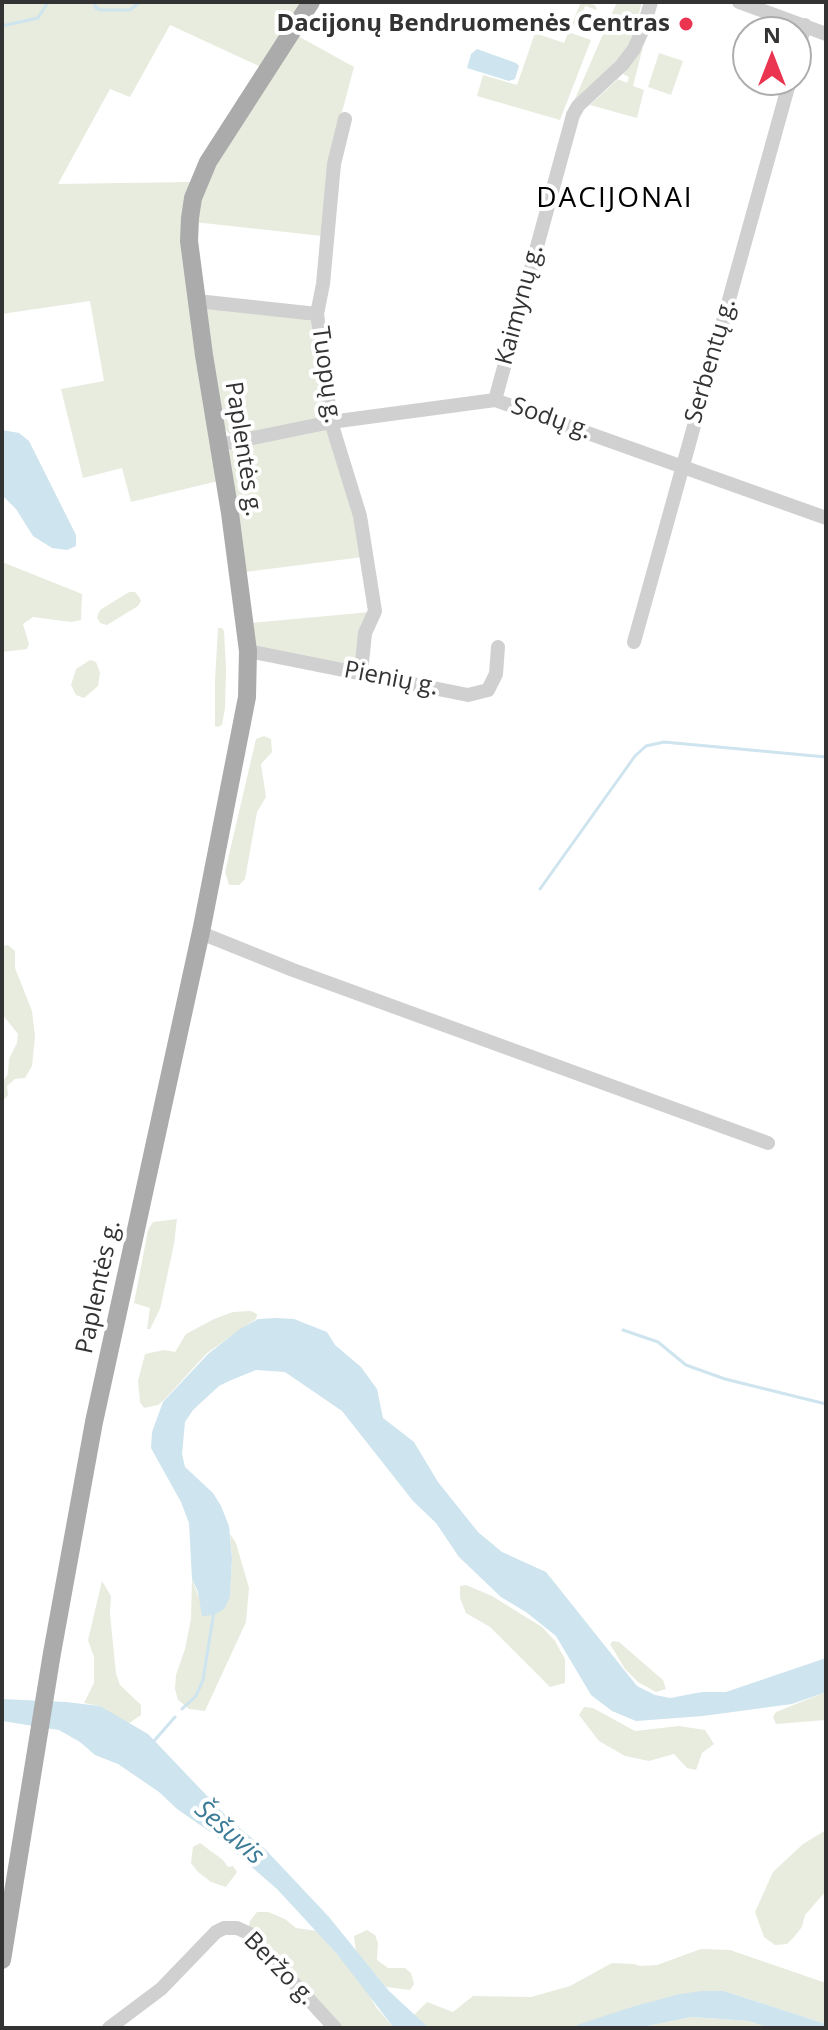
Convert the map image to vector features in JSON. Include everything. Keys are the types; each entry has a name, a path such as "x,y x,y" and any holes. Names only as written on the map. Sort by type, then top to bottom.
{"main road":[{"name":"Paplentės g.","path":"2,1960 52,1653 97,1407 201,933 243,729 248,685 248,651 189,241 193,198 202,174 311,2"}],"street":[{"name":"Kaimynų g.","path":"495,400 573,115 578,106 622,65 634,49 651,2"},
{"path":"739,2 779,16"},
{"name":"Serbentų g.","path":"634,642 785,96"},
{"name":"Tuopų g.","path":"345,119 334,164 323,284 317,314 331,422 360,516 375,611 365,633 361,673"},
{"path":"197,301 317,314"},
{"name":"Sodų g.","path":"219,445 331,422 495,400 826,518"},
{"name":"Pienių g.","path":"248,651 478,695 488,690 496,674 498,647"},
{"path":"201,933 293,970 768,1143"},
{"name":"Beržo g.","path":"109,2028 161,1989 216,1932 224,1928 237,1928 248,1933 335,2028"}],"shaded area":[{"path":"2,2 297,2 261,67 170,25 130,97 110,89 58,184 191,182 218,481 131,502 122,468 83,478 61,389 104,381 90,301 2,314"},
{"path":"581,2 595,5 597,10 585,6 571,33 591,40 560,120 477,96 483,75 517,85 535,33 564,43"},
{"path":"617,2 642,2 631,42 617,62 574,101"},
{"path":"298,36 354,67 335,138 322,236 194,222 207,178"},
{"path":"643,47 633,86 644,90 637,118 590,105 618,79 627,83 629,77 623,74"},
{"path":"659,53 683,61 671,95 648,87"},
{"path":"200,298 309,310 325,419 234,436 227,432 223,425"},
{"path":"328,429 363,557 245,572 228,452 232,448"},
{"path":"2,562 82,594 81,620 71,622 33,617 23,624 29,644 27,649 2,652"},
{"path":"129,592 135,592 139,597 141,601 138,606 107,625 100,623 97,617 100,610"},
{"path":"370,612 359,669 255,649 251,623"},
{"path":"218,628 224,631 226,670 225,708 222,725 218,727 215,726 215,681"},
{"path":"90,660 96,662 100,673 98,686 84,698 76,695 71,685 76,669"},
{"path":"264,736 271,739 272,752 261,764 266,797 257,812 245,879 239,885 229,885 225,872 256,739"},
{"path":"8,945 15,951 15,968 32,1011 35,1037 32,1066 25,1078 15,1079 7,1086 8,1095 3,1101 2,1083 8,1074 9,1059 18,1034 2,1014 2,946"},
{"path":"177,1219 160,1309 150,1329 147,1329 150,1308 134,1303 148,1230 153,1222"},
{"path":"251,1311 257,1314 256,1319 207,1353 158,1405 144,1408 140,1402 138,1381 145,1354 164,1350 175,1352 186,1334 233,1312"},
{"path":"230,1534 236,1543 249,1588 246,1622 205,1711 189,1709 178,1700 175,1689 191,1619 192,1579 201,1603 230,1597"},
{"path":"102,1581 111,1596 116,1674 120,1685 141,1705 141,1715 128,1724 100,1706 84,1703 94,1683 94,1657 88,1640"},
{"path":"466,1585 492,1596 542,1627 565,1659 565,1683 550,1687 490,1627 466,1613 460,1598 460,1586"},
{"path":"619,1642 663,1680 666,1689 656,1692 638,1682 625,1669 610,1644"},
{"path":"826,1692 826,1720 776,1724 773,1717 776,1712"},
{"path":"584,1707 593,1708 635,1731 679,1726 705,1730 714,1744 702,1753 696,1770 687,1768 674,1754 649,1761 625,1756 599,1741 579,1715"},
{"path":"826,1830 826,1891 805,1915 802,1927 794,1937 787,1944 775,1945 764,1937 755,1912 773,1872 803,1844"},
{"path":"200,1843 237,1872 226,1887 211,1882 191,1863 193,1847"},
{"path":"257,1912 268,1912 296,1928 317,1931 362,1983 376,2007 394,2028 335,2028 248,1933 250,1921"},
{"path":"367,1930 375,1935 378,1943 377,1960 388,1968 405,1968 411,1973 414,1984 410,1990 386,1987 356,1951 354,1936"},
{"path":"701,1949 730,1950 826,1983 826,2024 724,1991 635,2006 568,2028 429,2028 414,2015 427,2002 453,2012 473,1996 531,1997 570,1986 612,1963 657,1965"},
{"path":"692,2017 749,2021 769,2028 637,2028"}],"water":[{"path":"477,49 516,63 519,66 515,79 509,81 467,68 471,54"},
{"path":"2,430 19,433 29,441 76,535 76,546 67,550 52,548 33,536 16,509 2,495"},
{"path":"258,1319 294,1319 327,1332 335,1345 361,1367 377,1389 383,1418 414,1442 438,1482 478,1532 502,1552 546,1572 637,1686 670,1698 702,1692 726,1692 826,1658 826,1692 792,1704 703,1716 636,1721 612,1711 591,1695 556,1636 501,1597 459,1557 436,1523 413,1501 342,1411 285,1372 256,1370 219,1386 193,1410 185,1422 182,1454 185,1467 213,1493 221,1506 229,1526 232,1558 230,1597 224,1609 214,1615 202,1616 198,1592 192,1579 189,1523 151,1448 152,1432 163,1402 208,1354"},
{"name":"Šešuvis","path":"2,1699 100,1706 148,1734 230,1820 265,1849 329,1917 389,1991 429,2028 394,2028 337,1954 277,1889 159,1792 59,1730 2,1721"},
{"path":"702,1991 724,1991 826,2024 826,2028 769,2028 749,2021 692,2017 637,2028 568,2028 635,2006"}],"waterway":[{"path":"2,26 38,18 48,2"},
{"path":"94,2 96,8 101,10 130,10 140,2"},
{"path":"540,889 635,756 646,746 664,742 826,757"},
{"path":"623,1330 658,1342 686,1365 725,1379 826,1404"},
{"path":"182,1709 196,1696 203,1680 214,1611"},
{"path":"154,1741 175,1717"}],"place":[{"name":"Dacijonų Bendruomenės Centras","path":"686,24"}],"district":[{"name":"DACIJONAI","path":"615,199"}]}
